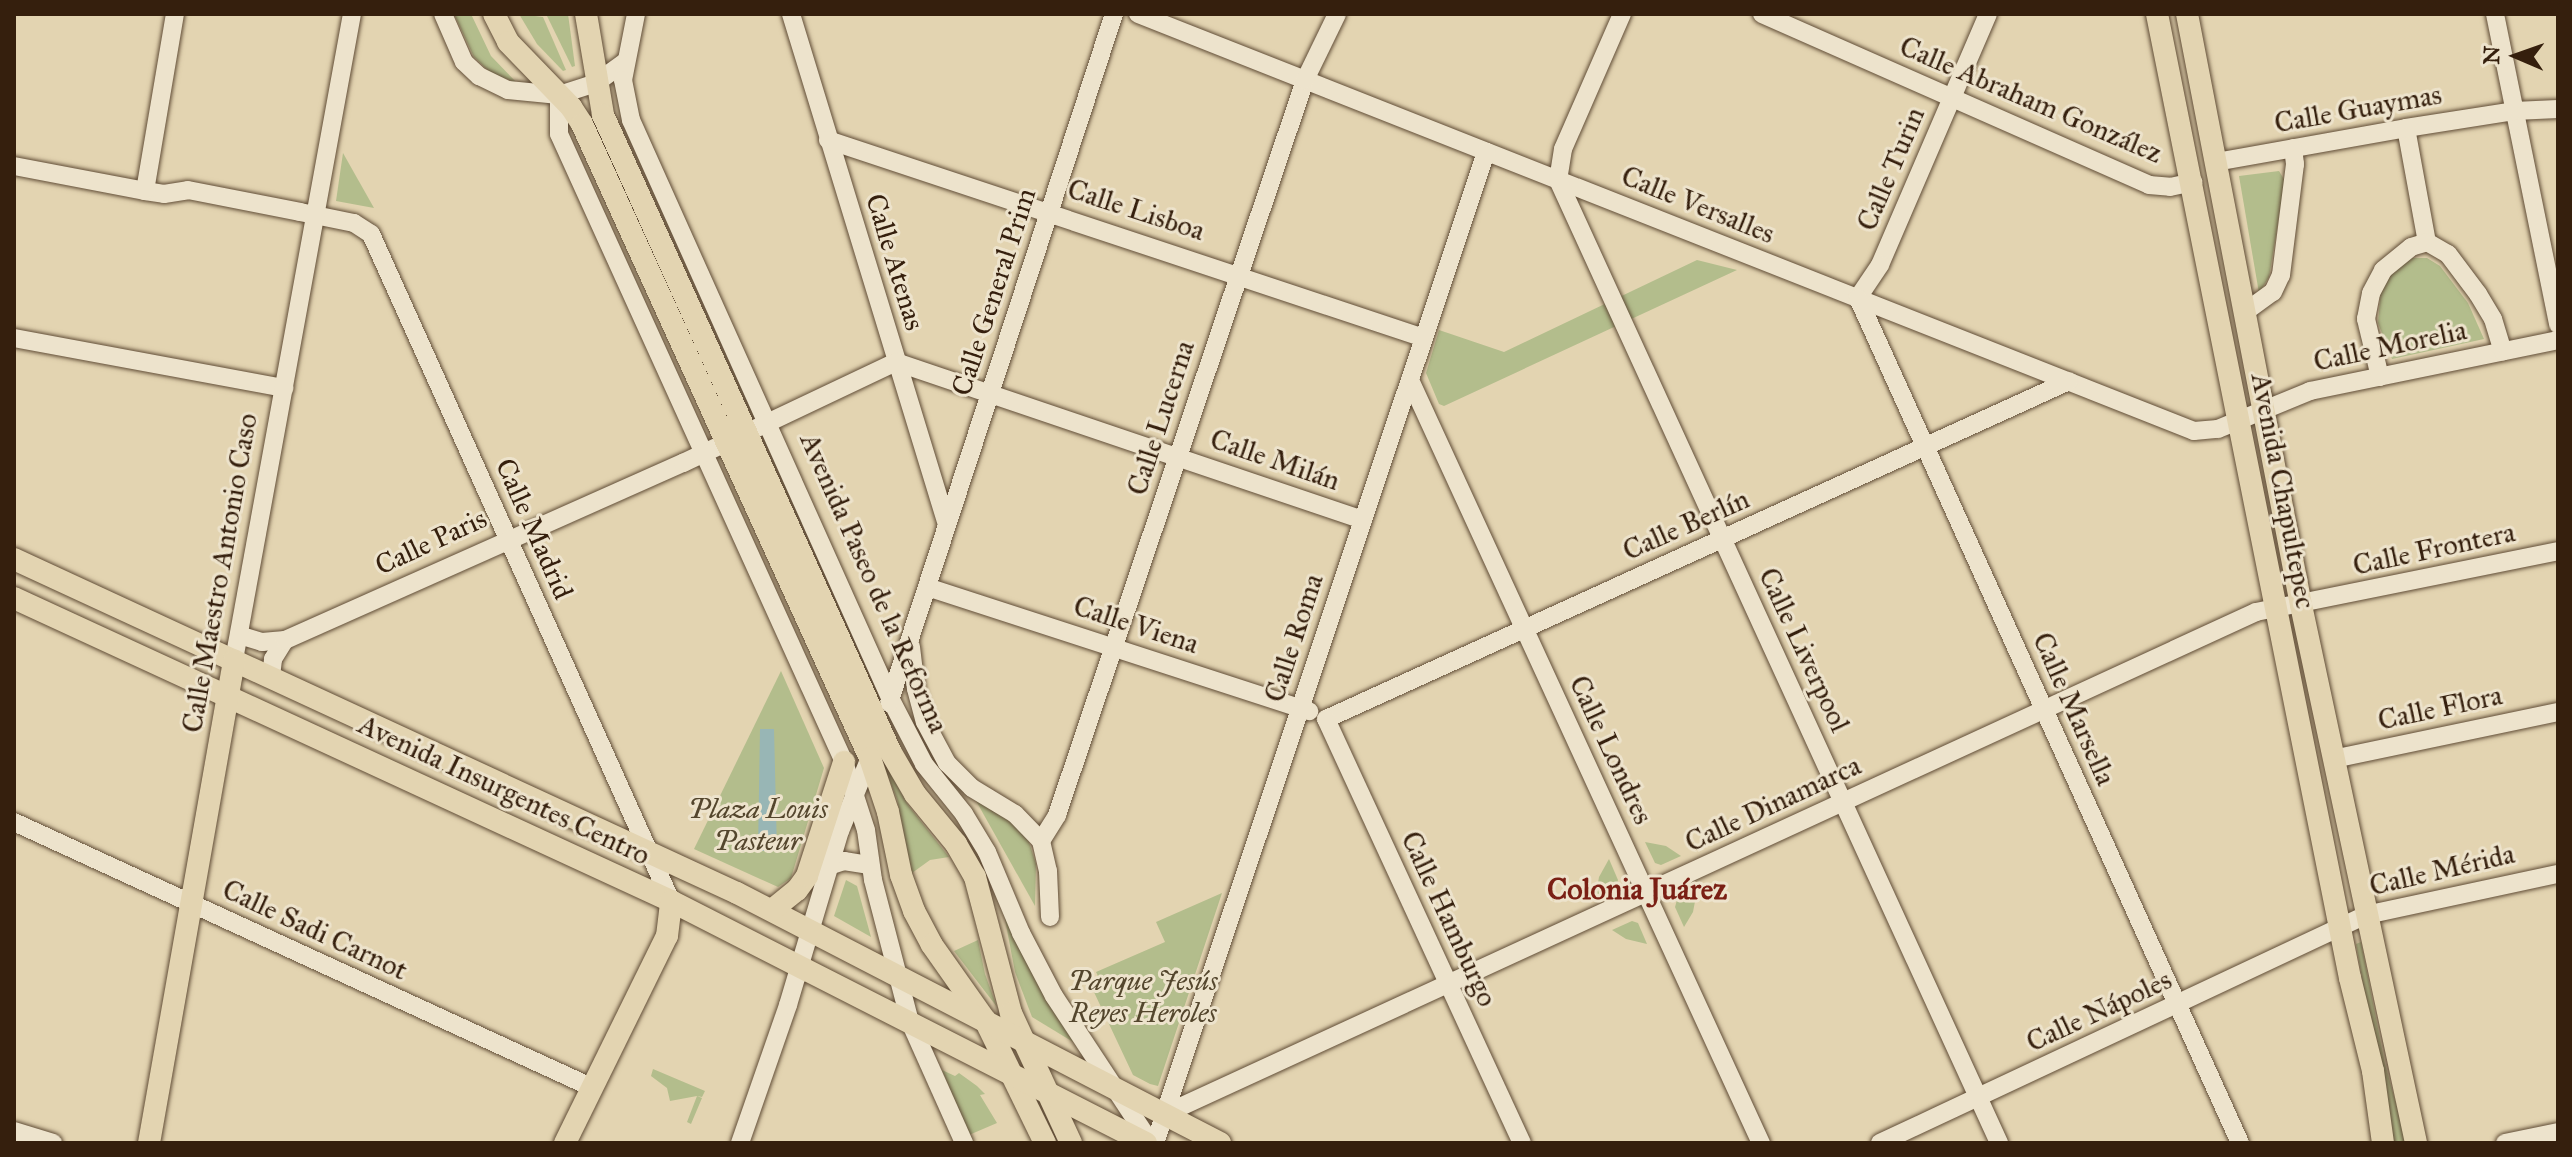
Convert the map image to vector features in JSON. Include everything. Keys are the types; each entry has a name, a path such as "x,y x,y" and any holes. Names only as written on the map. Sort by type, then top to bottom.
{"main road":[{"path":"494,14 508,42 582,124 714,447 870,758 888,812 901,875 914,911 932,945 985,1020 1045,1143"},
{"name":"Avenida Paseo de la Reforma","path":"586,14 603,115 880,730 915,794 956,844 975,877 986,909 1002,984 1071,1143"},
{"name":"Avenida Chapultepec","path":"2157,14 2350,978 2373,1071 2383,1143"},
{"name":"Avenida Chapultepec","path":"2187,14 2301,605 2416,1143"},
{"name":"Avenida Insurgentes Centro","path":"14,559 772,910 1220,1143"},
{"path":"55,617 71,585"},
{"name":"Avenida Insurgentes Centro","path":"14,598 671,901 1151,1143"},
{"name":"Calle Maestro Antonio Caso","path":"149,1143 234,660"},
{"path":"772,910 797,890 807,876 844,762"},
{"path":"565,1143 667,936 671,901"},
{"name":"Avenida Chapultepec","path":"2377,970 2398,1025 2426,1143"},
{"name":"Avenida Chapultepec","path":"2350,978 2369,1143"}],"street":[{"path":"145,191 175,14"},
{"name":"Calle Maestro Antonio Caso","path":"234,660 352,14"},
{"path":"443,14 456,50 479,76 516,92 559,95 596,83 625,62"},
{"name":"Avenida Paseo de la Reforma","path":"636,14 625,62 625,100 631,120 769,420 891,700 924,764 964,814 987,852 1025,942 1054,996 1151,1143"},
{"name":"Calle Atenas","path":"791,14 947,525"},
{"name":"Calle General Prim","path":"740,1143 800,965 829,866 911,640 1114,14"},
{"name":"Calle Versalles","path":"1138,14 2194,431 2206,432 2238,420"},
{"name":"Calle Lucerna","path":"1041,841 1057,815 1305,80 1337,14"},
{"path":"1558,180 1563,149 1622,14"},
{"name":"Calle Abraham González","path":"1762,14 2149,185 2170,187 2193,182"},
{"name":"Calle Turin","path":"1858,298 1880,265 1988,14"},
{"path":"2495,14 2558,325"},
{"name":"Calle Guaymas","path":"2216,162 2514,111 2558,109"},
{"path":"2406,128 2427,242"},
{"name":"Calle Lisboa","path":"828,140 1050,211 1424,338"},
{"path":"2245,312 2273,292 2281,275 2295,164 2293,148"},
{"name":"Calle Roma","path":"1151,1143 1165,1114 1486,152"},
{"name":"Calle Madrid","path":"14,166 164,194 188,190 354,223 371,234 671,901"},
{"name":"Calle Liverpool","path":"1558,180 1999,1143"},
{"path":"2380,377 2366,319 2371,293 2383,270 2411,247 2427,242 2448,254 2481,297 2503,352"},
{"name":"Calle Marsella","path":"1858,298 2240,1143"},
{"path":"14,338 284,388"},
{"name":"Calle Morelia","path":"2238,420 2310,391 2558,340"},
{"name":"Calle Paris","path":"285,640 896,362"},
{"name":"Calle Milán","path":"896,362 1363,520"},
{"name":"Calle Londres","path":"1410,380 1761,1143"},
{"name":"Calle Berlín","path":"1326,719 2069,381"},
{"path":"714,447 844,762 866,830 870,865 910,1022 964,1143"},
{"name":"Calle Frontera","path":"2275,610 2558,551"},
{"name":"Calle Viena","path":"927,587 1300,707 1326,719"},
{"name":"Calle Dinamarca","path":"1165,1114 2256,612 2275,610"},
{"path":"239,635 262,642 285,640"},
{"path":"271,676 273,659 285,640"},
{"name":"Avenida Paseo de la Reforma","path":"911,640 918,698 941,754 960,779 1015,814 1041,841"},
{"name":"Calle Flora","path":"2333,759 2558,712"},
{"name":"Calle Hamburgo","path":"1326,719 1522,1143"},
{"name":"Calle Sadi Carnot","path":"14,822 593,1088"},
{"path":"1041,841 1048,871 1050,917"},
{"path":"829,866 844,861 870,865"},
{"name":"Calle Mérida","path":"2341,929 2366,915 2558,874"},
{"name":"Calle Nápoles","path":"1880,1143 2341,929"},
{"path":"14,1131 53,1143"},
{"path":"2505,1143 2558,1132"}],"green space":[{"path":"454,14 471,14 491,56 517,83 491,73 474,57"},
{"path":"519,14 543,17 566,70 563,71 537,44"},
{"path":"568,14 575,66 572,67 547,16"},
{"path":"343,153 374,208 336,201"},
{"path":"2279,171 2285,181 2269,277 2259,293 2239,176"},
{"path":"2411,258 2427,258 2440,266 2468,303 2484,339 2392,359 2378,323 2381,289 2386,275"},
{"path":"1697,260 1737,270 1444,406 1439,404 1426,373 1439,330 1504,352"},
{"name":"Plaza Louis Pasteur","path":"781,671 824,768 791,878 778,887 694,849"},
{"path":"880,756 908,805 949,857 930,860 912,873 897,799"},
{"path":"975,799 1012,819 1029,842 1036,864 1035,906"},
{"path":"1645,842 1666,846 1681,856 1661,865 1655,863"},
{"path":"1609,859 1618,880 1616,886 1596,895 1599,877"},
{"path":"846,880 857,886 871,937 834,916"},
{"path":"1697,891 1693,912 1684,927 1675,907 1677,900"},
{"name":"Parque Jesús Reyes Heroles","path":"1222,893 1158,1086 1150,1084 1133,1075 1093,990 1103,986 1096,972 1165,942 1156,922"},
{"path":"1004,914 1083,1048 1032,1017 1015,972"},
{"path":"1632,921 1638,923 1647,944 1626,939 1612,930"},
{"path":"978,940 985,974 997,1007 954,951"},
{"path":"2361,942 2385,1064 2407,1143 2391,1143 2356,944"},
{"path":"653,1069 705,1091 702,1097 670,1101 667,1088 651,1076"},
{"path":"942,1070 955,1076 959,1073 977,1086 985,1094 980,1095 997,1123 969,1135"},
{"path":"697,1096 702,1098 691,1124 687,1122"}],"water":[{"path":"760,729 774,729 777,851 758,851"}],"district":[{"name":"Colonia Juárez","path":"1637,889"}]}
